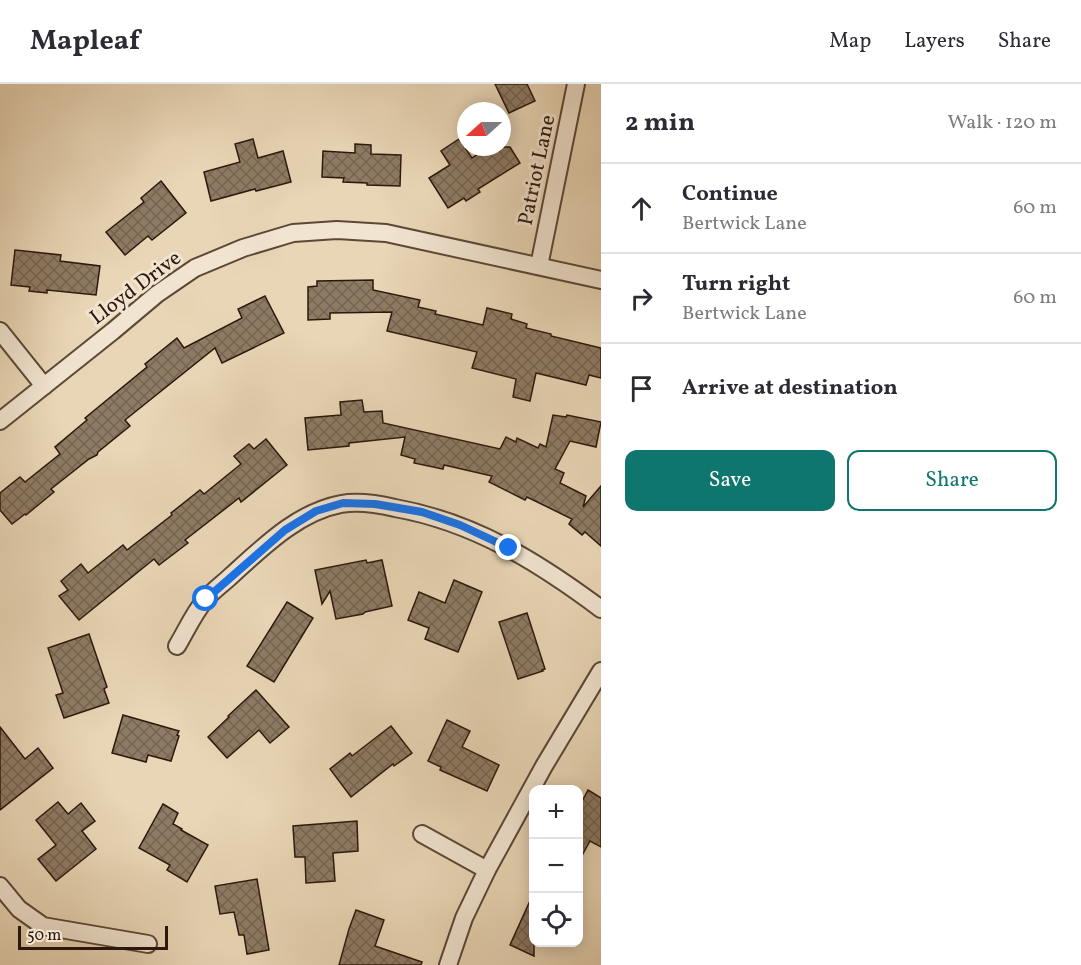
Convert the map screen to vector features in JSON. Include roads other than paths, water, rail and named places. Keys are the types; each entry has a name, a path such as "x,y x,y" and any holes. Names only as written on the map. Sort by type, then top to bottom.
{"street":[{"name":"Patriot Lane","path":"539,266 576,84"},
{"name":"Lloyd Drive","path":"0,421 157,294 195,268 243,248 294,234 337,230 386,233 601,280"},
{"path":"0,331 44,386"},
{"path":"177,646 206,599 241,567 285,530 316,511 343,503 375,504 422,512 460,525 509,548 562,580 601,609"},
{"path":"448,965 464,918 487,870 544,766 601,671"},
{"path":"422,834 487,870"},
{"path":"0,886 19,909 43,926 148,944"}]}
